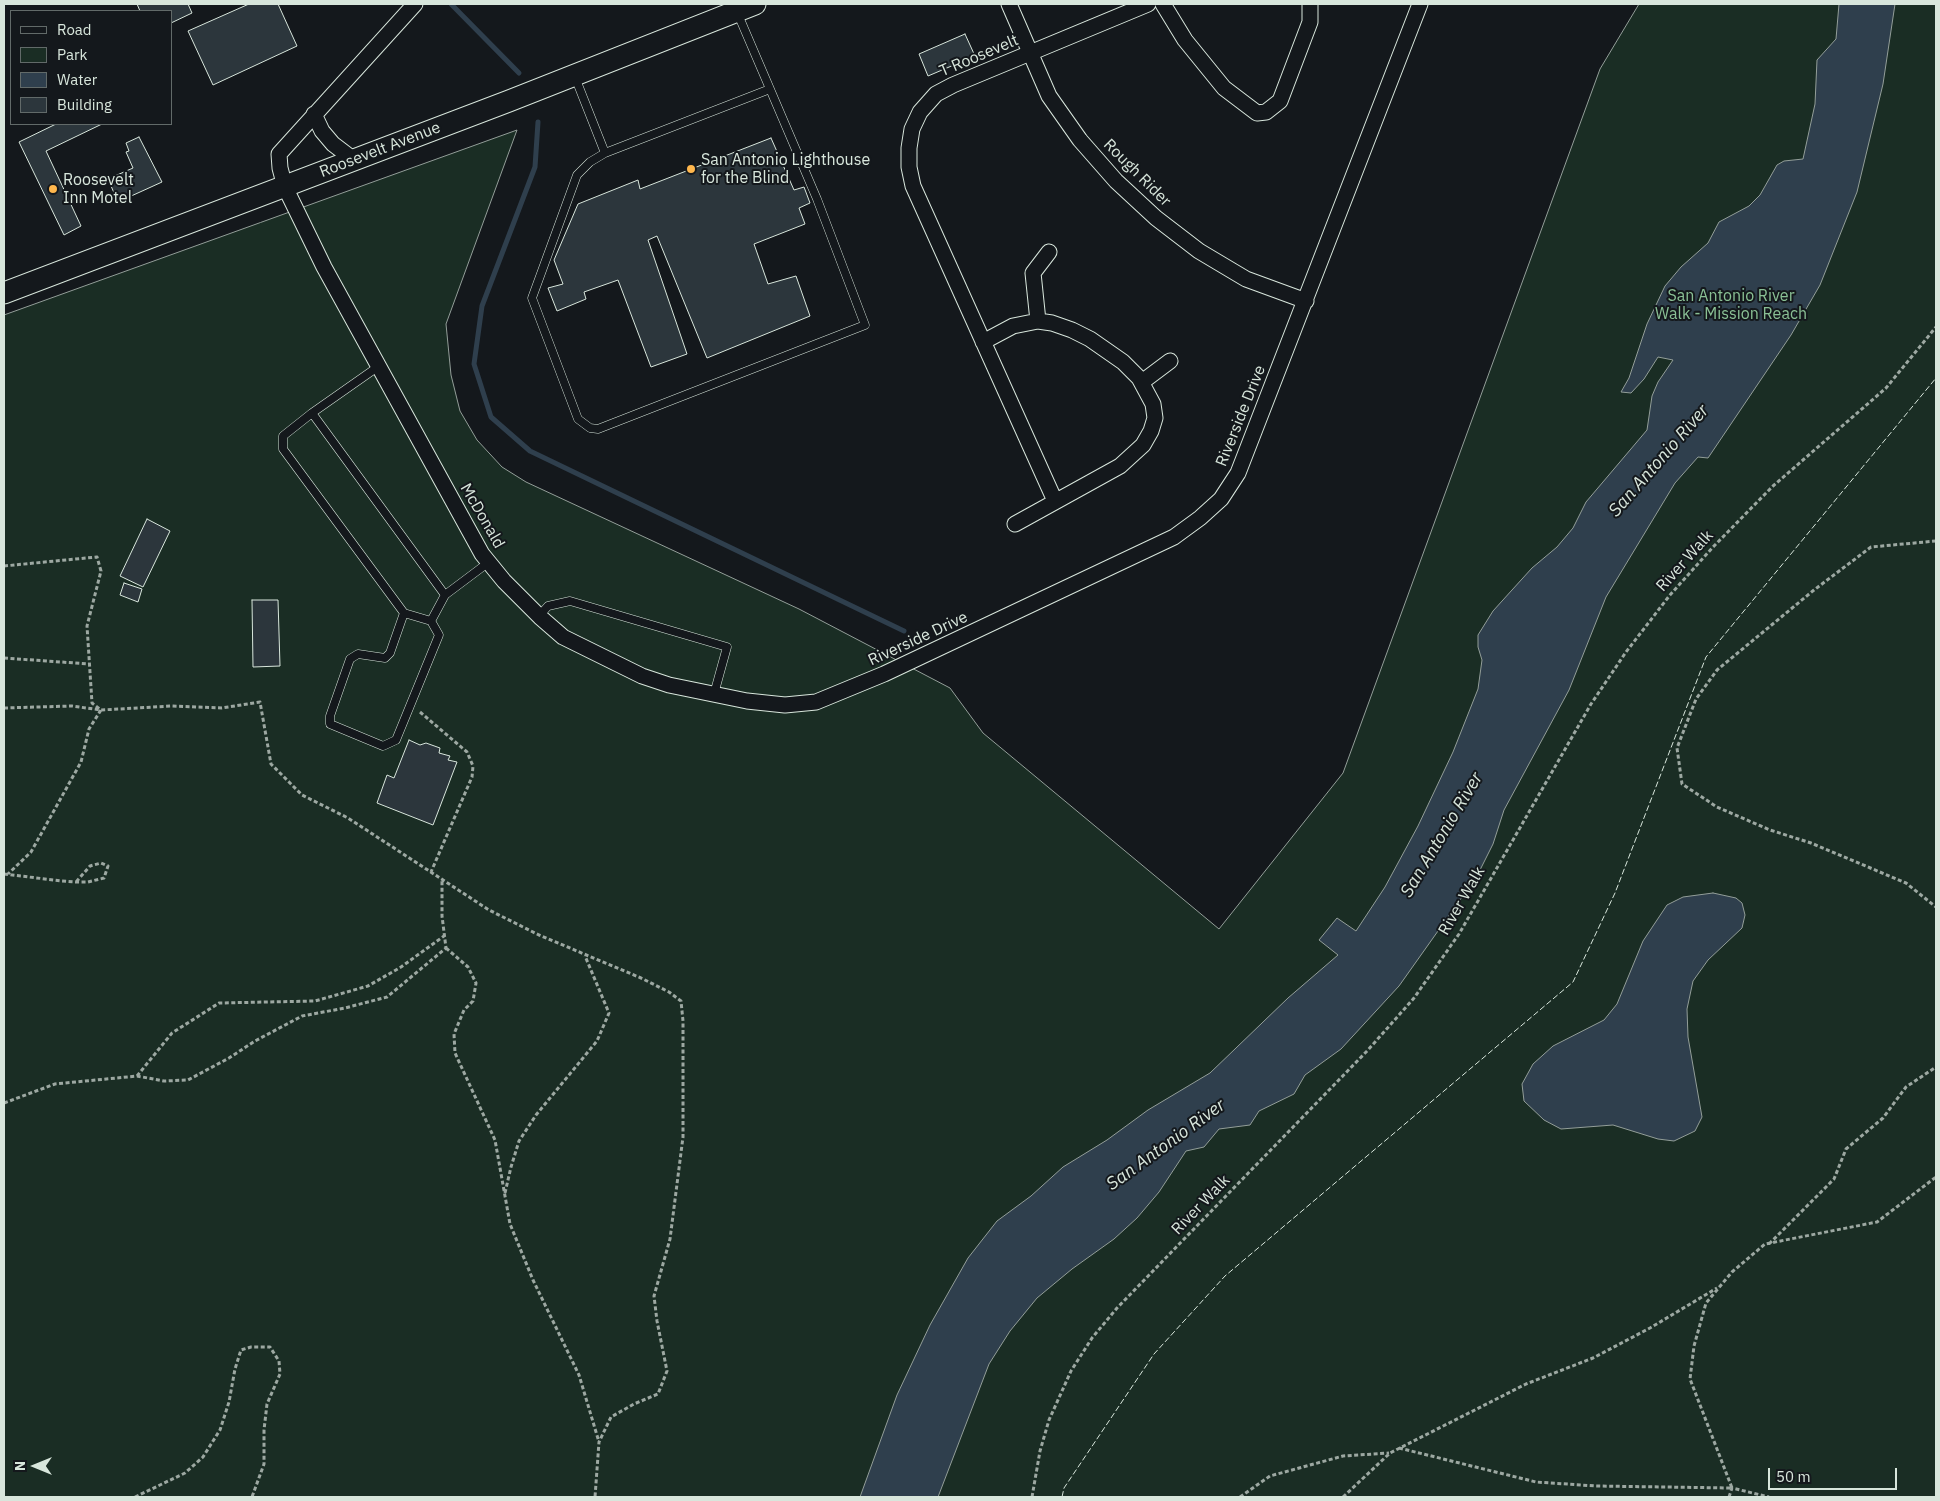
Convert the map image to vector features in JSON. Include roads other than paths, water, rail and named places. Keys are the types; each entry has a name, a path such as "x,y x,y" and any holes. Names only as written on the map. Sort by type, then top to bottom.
{"main road":[{"name":"Roosevelt Avenue","path":"4,293 574,76 735,10"}],"street":[{"path":"354,160 332,144 322,131 314,114 415,4"},
{"name":"Rough Rider","path":"1009,4 1049,96 1080,140 1116,181 1156,218 1199,251 1246,279 1306,301"},
{"name":"T Roosevelt","path":"1055,501 913,186 909,167 912,129 920,112 936,94 953,85 1148,4"},
{"path":"1163,4 1185,40 1224,88 1257,113 1266,112 1280,101 1310,22 1310,4"},
{"name":"Riverside Drive","path":"816,702 884,674 1174,537 1200,518 1220,499 1238,474 1420,4"},
{"name":"McDonald","path":"314,114 279,154 285,187 324,267 482,554 539,616 562,637 642,676 669,685 785,705 816,702"},
{"path":"1038,321 1033,273 1049,252"},
{"path":"982,342 1013,326 1038,321 1052,322 1090,339 1123,362 1142,382 1153,404 1155,413 1151,431 1144,445 1120,466 1015,524"},
{"path":"1142,382 1170,361"}],"lane":[{"path":"735,10 770,89 817,198 865,324 598,429 590,428 578,419 532,298 577,175 590,162 605,154 770,89"},
{"path":"574,76 605,154"},
{"path":"379,366 283,436 283,449 404,613 432,621 439,635 396,740 383,746 330,724 330,716 350,659 358,654 385,658 390,653 404,613"},
{"path":"312,413 445,594"},
{"path":"432,621 445,594 489,562"},
{"path":"539,616 548,606 570,601 727,647 714,694"}],"water":[{"name":"San Antonio River","path":"1839,4 1895,4 1883,84 1857,192 1820,285 1791,335 1708,458 1698,457 1675,483 1606,597 1569,690 1504,810 1493,844 1477,876 1399,986 1341,1049 1305,1075 1294,1094 1259,1111 1250,1125 1219,1129 1204,1147 1186,1151 1159,1192 1137,1218 1114,1239 1072,1269 1037,1298 1010,1331 989,1364 938,1497 860,1497 897,1395 930,1325 968,1258 997,1221 1031,1196 1063,1167 1107,1140 1148,1110 1210,1073 1288,998 1338,955 1319,940 1337,918 1356,931 1385,887 1418,826 1453,752 1478,689 1482,660 1478,647 1478,635 1493,611 1532,568 1557,547 1573,528 1586,502 1647,430 1652,396 1658,382 1673,360 1658,357 1644,379 1631,393 1621,392 1629,378 1647,324 1665,286 1681,267 1708,243 1719,222 1749,206 1760,195 1777,165 1784,161 1803,159 1815,104 1817,60 1836,39"},
{"path":"1713,893 1736,898 1742,903 1745,915 1742,928 1708,960 1693,981 1687,1009 1688,1037 1702,1117 1695,1131 1674,1141 1658,1139 1613,1125 1561,1129 1544,1120 1524,1101 1522,1084 1533,1064 1553,1046 1604,1020 1617,1004 1643,941 1667,905 1683,897"}],"waterway":[{"path":"451,4 519,73"},
{"path":"538,122 535,167 482,306 474,364 491,417 530,451 904,631"}],"place":[{"name":"San Antonio Lighthouse for the Blind","path":"691,169"},
{"name":"Roosevelt Inn Motel","path":"53,189"}],"park label":[{"name":"San Antonio River Walk - Mission Reach","path":"1731,305"}]}
